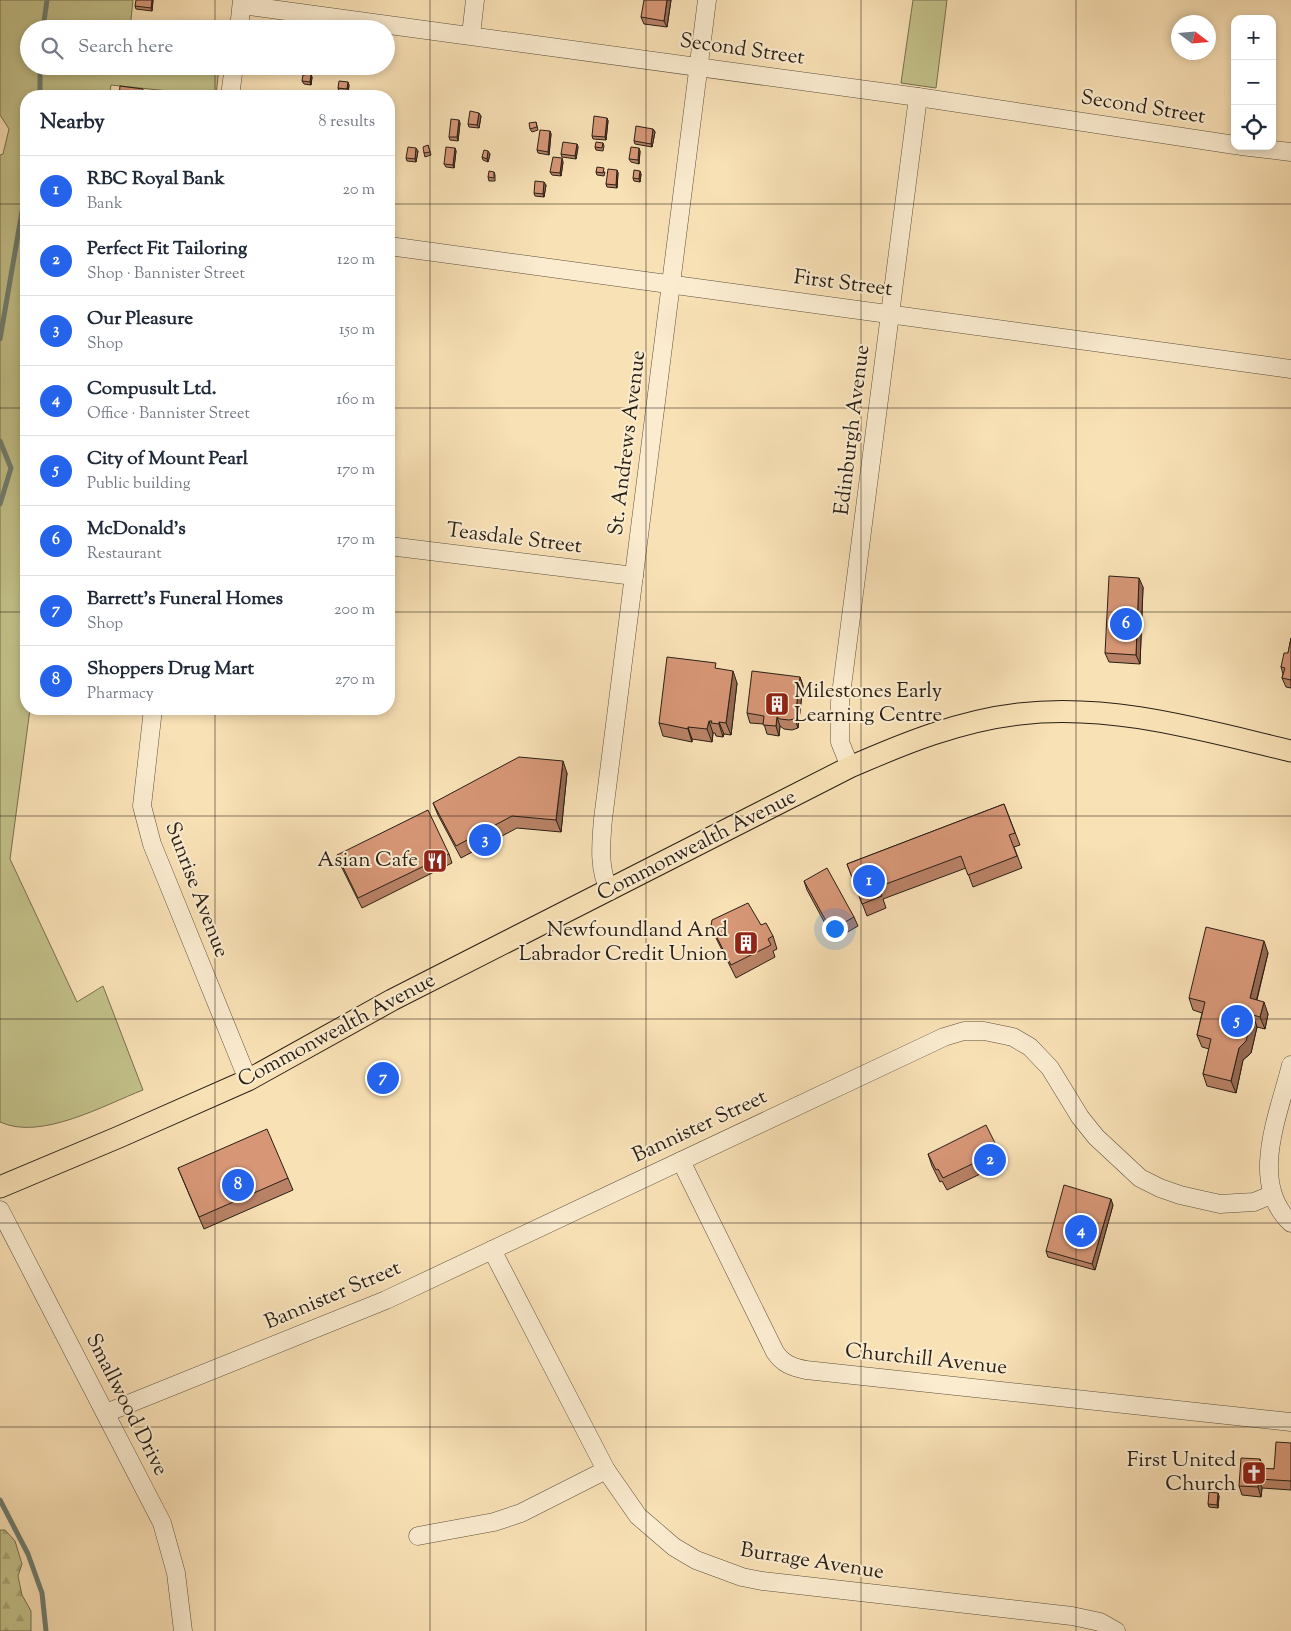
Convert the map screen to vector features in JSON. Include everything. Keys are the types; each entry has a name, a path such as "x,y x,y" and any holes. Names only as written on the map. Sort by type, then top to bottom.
{"main road":[{"name":"Commonwealth Avenue","path":"0,1187 120,1137 248,1080 392,1000 610,891 850,767 921,736 1020,714 1085,712 1127,715 1291,751"}],"street":[{"path":"471,35 475,0"},
{"name":"St. Andrews Avenue","path":"610,891 603,871 602,836 707,0"},
{"path":"240,20 242,2"},
{"name":"Second Street","path":"242,2 367,20"},
{"name":"Second Street","path":"395,24 918,96 1231,144"},
{"path":"231,90 233,75"},
{"name":"Edinburgh Avenue","path":"850,767 840,742 840,702 918,96"},
{"path":"1274,150 1291,152"},
{"name":"First Street","path":"395,247 1291,369"},
{"name":"Teasdale Street","path":"395,547 634,576"},
{"name":"Sunrise Avenue","path":"151,715 142,794 144,818 152,844 248,1080"},
{"name":"Bannister Street","path":"106,1413 354,1314 944,1037 964,1031 984,1030 1013,1037 1037,1053 1050,1068 1088,1128 1140,1178 1180,1195 1220,1204 1254,1202 1271,1195"},
{"path":"1291,1065 1270,1148 1268,1179 1271,1195 1279,1209 1291,1223"},
{"name":"Churchill Avenue","path":"680,1161 775,1352 785,1364 806,1370 1291,1422"},
{"name":"Smallwood Drive","path":"0,1210 162,1524 171,1548 181,1600 183,1631"},
{"name":"Burrage Avenue","path":"492,1250 606,1470 638,1516 674,1547 696,1560 742,1577 772,1583 1072,1616 1100,1622 1116,1631"},
{"path":"418,1536 494,1522 522,1513 606,1470"}],"green space":[{"path":"0,0 133,0 131,20 20,20 20,75 218,75 217,90 159,90 111,85 110,90 20,90 20,715 29,715 10,859 77,1002 103,986 143,1090 72,1119 34,1127 16,1127 0,1122 0,155 3,154 9,129 0,115"},
{"path":"913,0 947,0 936,88 901,83"},
{"path":"0,1530 5,1530 15,1541 22,1564 18,1576 22,1595 31,1611 31,1631 0,1631"}],"building":[{"path":"136,0 152,0 151,8 135,6"},
{"path":"644,0 667,0 664,21 641,17"},
{"path":"303,75 311,75 310,82 302,81"},
{"path":"339,81 348,82 347,89 338,88"},
{"path":"120,86 143,89 143,90 120,90"},
{"path":"470,111 479,113 477,125 468,124"},
{"path":"594,116 607,118 605,137 592,136"},
{"path":"451,119 459,120 457,137 449,137"},
{"path":"536,122 537,127 530,129 529,123"},
{"path":"636,126 653,129 651,144 634,141"},
{"path":"540,130 550,131 548,152 537,150"},
{"path":"563,142 577,144 575,156 561,154"},
{"path":"596,142 603,143 602,148 595,147"},
{"path":"428,145 430,152 424,153 423,147"},
{"path":"408,147 416,148 415,159 406,158"},
{"path":"446,147 455,148 453,165 444,164"},
{"path":"631,147 639,148 638,160 629,159"},
{"path":"484,150 488,151 487,159 482,157"},
{"path":"553,157 562,158 560,173 550,172"},
{"path":"597,167 604,168 603,173 596,172"},
{"path":"608,169 617,170 616,185 606,184"},
{"path":"634,170 640,171 639,179 633,178"},
{"path":"489,171 494,172 494,178 488,177"},
{"path":"535,181 544,182 543,194 534,193"},
{"path":"1109,576 1139,578 1136,655 1105,653"},
{"path":"1291,638 1291,680 1282,678 1285,668 1281,667 1284,653 1288,653"},
{"path":"667,657 716,663 715,668 733,671 726,723 719,722 719,724 709,721 707,729 688,727 688,729 659,723"},
{"name":"Milestones Early Learning Centre","path":"752,671 800,677 795,719 780,719 777,717 776,726 763,725 764,716 747,713"},
{"path":"519,757 563,761 556,820 512,816 456,846 433,803"},
{"path":"1004,804 1015,833 1009,835 1017,856 968,875 961,856 878,887 882,896 862,904 847,864"},
{"path":"428,810 449,854 358,898 337,855"},
{"path":"827,868 854,917 831,930 804,881"},
{"name":"Newfoundland And Labrador Credit Union","path":"748,903 761,925 766,923 773,936 768,939 771,945 731,965 711,926 712,920"},
{"path":"1206,927 1264,941 1250,998 1264,1002 1260,1017 1253,1015 1246,1041 1239,1048 1231,1081 1203,1074 1211,1039 1197,1035 1205,1002 1189,998"},
{"path":"986,1125 999,1151 943,1178 938,1169 936,1170 928,1154"},
{"path":"267,1129 288,1178 199,1217 178,1168"},
{"path":"1064,1185 1111,1199 1092,1264 1046,1251"},
{"path":"1276,1442 1291,1443 1291,1481 1259,1479 1258,1487 1239,1486 1241,1458 1260,1459 1260,1468 1274,1469"},
{"path":"1209,1492 1218,1493 1217,1505 1208,1504"}],"waterway":[{"path":"44,20 47,0"},
{"path":"40,75 40,90"},
{"path":"0,339 20,223"},
{"path":"0,441 11,468 0,504"},
{"path":"0,1500 28,1554 42,1593 46,1631"}],"place":[{"name":"McDonald's","path":"1126,624"},
{"name":"Milestones Early Learning Centre","path":"777,704"},
{"name":"Our Pleasure","path":"485,840"},
{"name":"Asian Cafe","path":"435,861"},
{"name":"RBC Royal Bank","path":"869,881"},
{"name":"Newfoundland And Labrador Credit Union","path":"746,943"},
{"name":"City of Mount Pearl","path":"1237,1021"},
{"name":"Barrett's Funeral Homes","path":"383,1078"},
{"name":"Perfect Fit Tailoring","path":"990,1160"},
{"name":"Shoppers Drug Mart","path":"238,1185"},
{"name":"Compusult Ltd.","path":"1081,1231"},
{"name":"First United Church","path":"1254,1473"}]}
